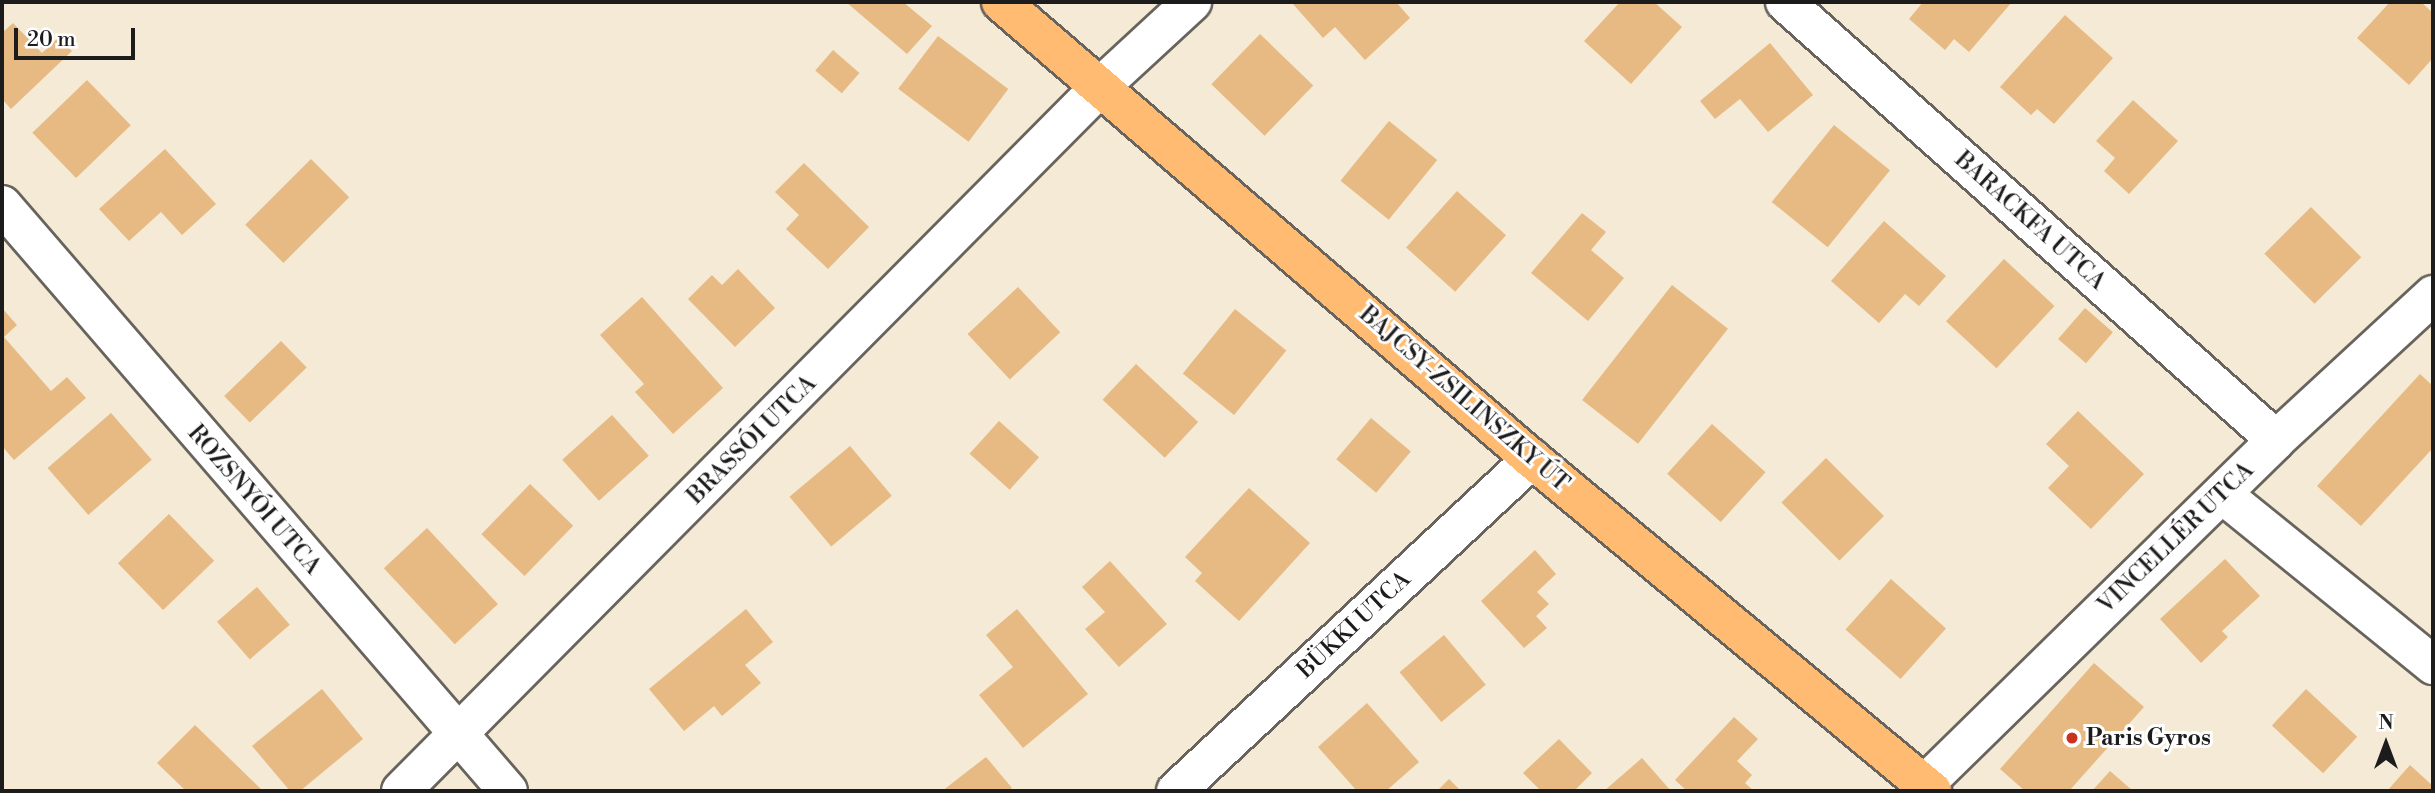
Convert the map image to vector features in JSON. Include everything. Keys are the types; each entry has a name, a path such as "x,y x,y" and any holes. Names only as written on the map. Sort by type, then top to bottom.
{"main road":[{"name":"BAJCSY-ZSILINSZKY ÚT","path":"1001,2 1532,459 1928,788"}],"street":[{"name":"BRASSÓI UTCA","path":"401,791 1101,86 1192,2"},
{"name":"BARACKFA UTCA","path":"1785,2 2276,440"},
{"name":"ROZSNYÓI UTCA","path":"2,205 457,737 508,791"},
{"name":"VINCELLÉR UTCA","path":"1928,788 2276,440 2433,295"},
{"name":"BÜKKI UTCA","path":"1176,791 1532,459"},
{"path":"2222,494 2433,665"}],"building":[{"path":"846,2 903,2 932,26 907,54"},
{"path":"1396,2 1410,18 1365,60 1335,27 1323,38 1293,4"},
{"path":"1620,2 1654,2 1682,27 1631,84 1584,41"},
{"path":"1923,2 2012,2 1969,52 1954,39 1945,50 1909,19"},
{"path":"2390,2 2421,2 2433,13 2433,58 2409,85 2357,38"},
{"path":"2065,15 2113,58 2054,124 2037,109 2031,115 2000,87"},
{"path":"13,23 42,53 58,38 72,51 11,109 2,99 2,33"},
{"path":"1260,34 1313,85 1265,136 1211,84"},
{"path":"938,36 1008,89 969,142 898,89"},
{"path":"1770,43 1813,95 1768,132 1740,99 1715,119 1700,101"},
{"path":"833,50 859,73 842,93 815,70"},
{"path":"87,80 131,125 76,178 32,133"},
{"path":"2133,100 2178,141 2129,194 2104,171 2115,158 2096,141"},
{"path":"1389,121 1437,160 1389,220 1341,181"},
{"path":"1834,125 1890,170 1828,247 1772,202"},
{"path":"165,149 216,204 182,235 161,212 129,241 99,209"},
{"path":"311,159 349,197 283,263 245,225"},
{"path":"804,163 869,227 828,269 786,229 799,215 775,192"},
{"path":"1457,191 1506,235 1455,292 1406,247"},
{"path":"2311,207 2361,257 2315,304 2264,254"},
{"path":"1582,213 1606,232 1591,250 1624,278 1588,321 1531,273"},
{"path":"1884,221 1946,276 1919,306 1905,294 1879,323 1831,281"},
{"path":"2004,259 2054,306 1996,368 1946,321"},
{"path":"738,269 775,308 735,347 688,299 712,275 722,285"},
{"path":"1672,285 1728,329 1638,444 1582,400"},
{"path":"1018,287 1060,332 1010,379 968,334"},
{"path":"642,297 723,388 673,434 635,392 644,384 600,335"},
{"path":"2,308 17,325 4,337 51,391 67,377 86,398 14,460 2,446"},
{"path":"2085,308 2113,332 2086,363 2058,339"},
{"path":"1235,309 1286,351 1234,415 1183,374"},
{"path":"281,341 307,368 250,422 224,396"},
{"path":"1136,364 1198,422 1165,458 1103,400"},
{"path":"2420,374 2433,386 2433,448 2361,526 2317,486"},
{"path":"2078,411 2144,474 2091,529 2048,488 2069,466 2046,444"},
{"path":"111,413 152,460 88,515 48,468"},
{"path":"612,415 649,456 599,501 562,460"},
{"path":"1371,418 1411,451 1376,493 1336,459"},
{"path":"999,421 1039,457 1010,490 970,454"},
{"path":"1712,424 1766,472 1721,522 1667,474"},
{"path":"850,446 892,496 831,547 789,497"},
{"path":"1826,458 1884,516 1839,561 1781,503"},
{"path":"530,484 573,526 525,576 481,534"},
{"path":"1249,488 1310,543 1239,621 1195,581 1202,573 1185,557"},
{"path":"169,514 214,561 163,610 118,563"},
{"path":"427,528 498,604 455,644 384,568"},
{"path":"1535,550 1556,574 1537,592 1549,604 1536,616 1547,628 1524,648 1481,601"},
{"path":"2225,559 2260,596 2222,631 2228,637 2201,663 2160,619"},
{"path":"1110,561 1167,624 1119,667 1085,629 1105,612 1082,587"},
{"path":"1891,579 1946,629 1900,679 1845,630"},
{"path":"257,587 290,625 250,660 217,622"},
{"path":"746,609 773,642 745,665 761,683 722,716 714,706 684,731 649,689"},
{"path":"1017,609 1088,694 1023,748 979,695 1013,667 986,635"},
{"path":"1444,635 1486,685 1441,722 1400,672"},
{"name":"Paris Gyros","path":"2094,663 2144,707 2069,791 2025,791 2000,769"},
{"path":"322,689 363,739 300,791 290,791 252,746"},
{"path":"2306,689 2357,737 2323,773 2272,726"},
{"path":"1367,703 1419,762 1386,791 1357,791 1318,747"},
{"path":"1734,717 1758,739 1737,761 1752,775 1745,783 1754,791 1687,791 1675,780"},
{"path":"195,725 263,791 186,791 157,763"},
{"path":"1559,739 1592,773 1574,791 1541,791 1523,773"},
{"path":"986,757 1012,788 1008,791 942,791"},
{"path":"1642,758 1671,791 1604,791"},
{"path":"2410,765 2433,786 2433,791 2387,791"},
{"path":"2110,771 2133,791 2092,791"},
{"path":"1449,779 1461,791 1437,791"}],"place":[{"name":"Paris Gyros","path":"2072,738"}]}
